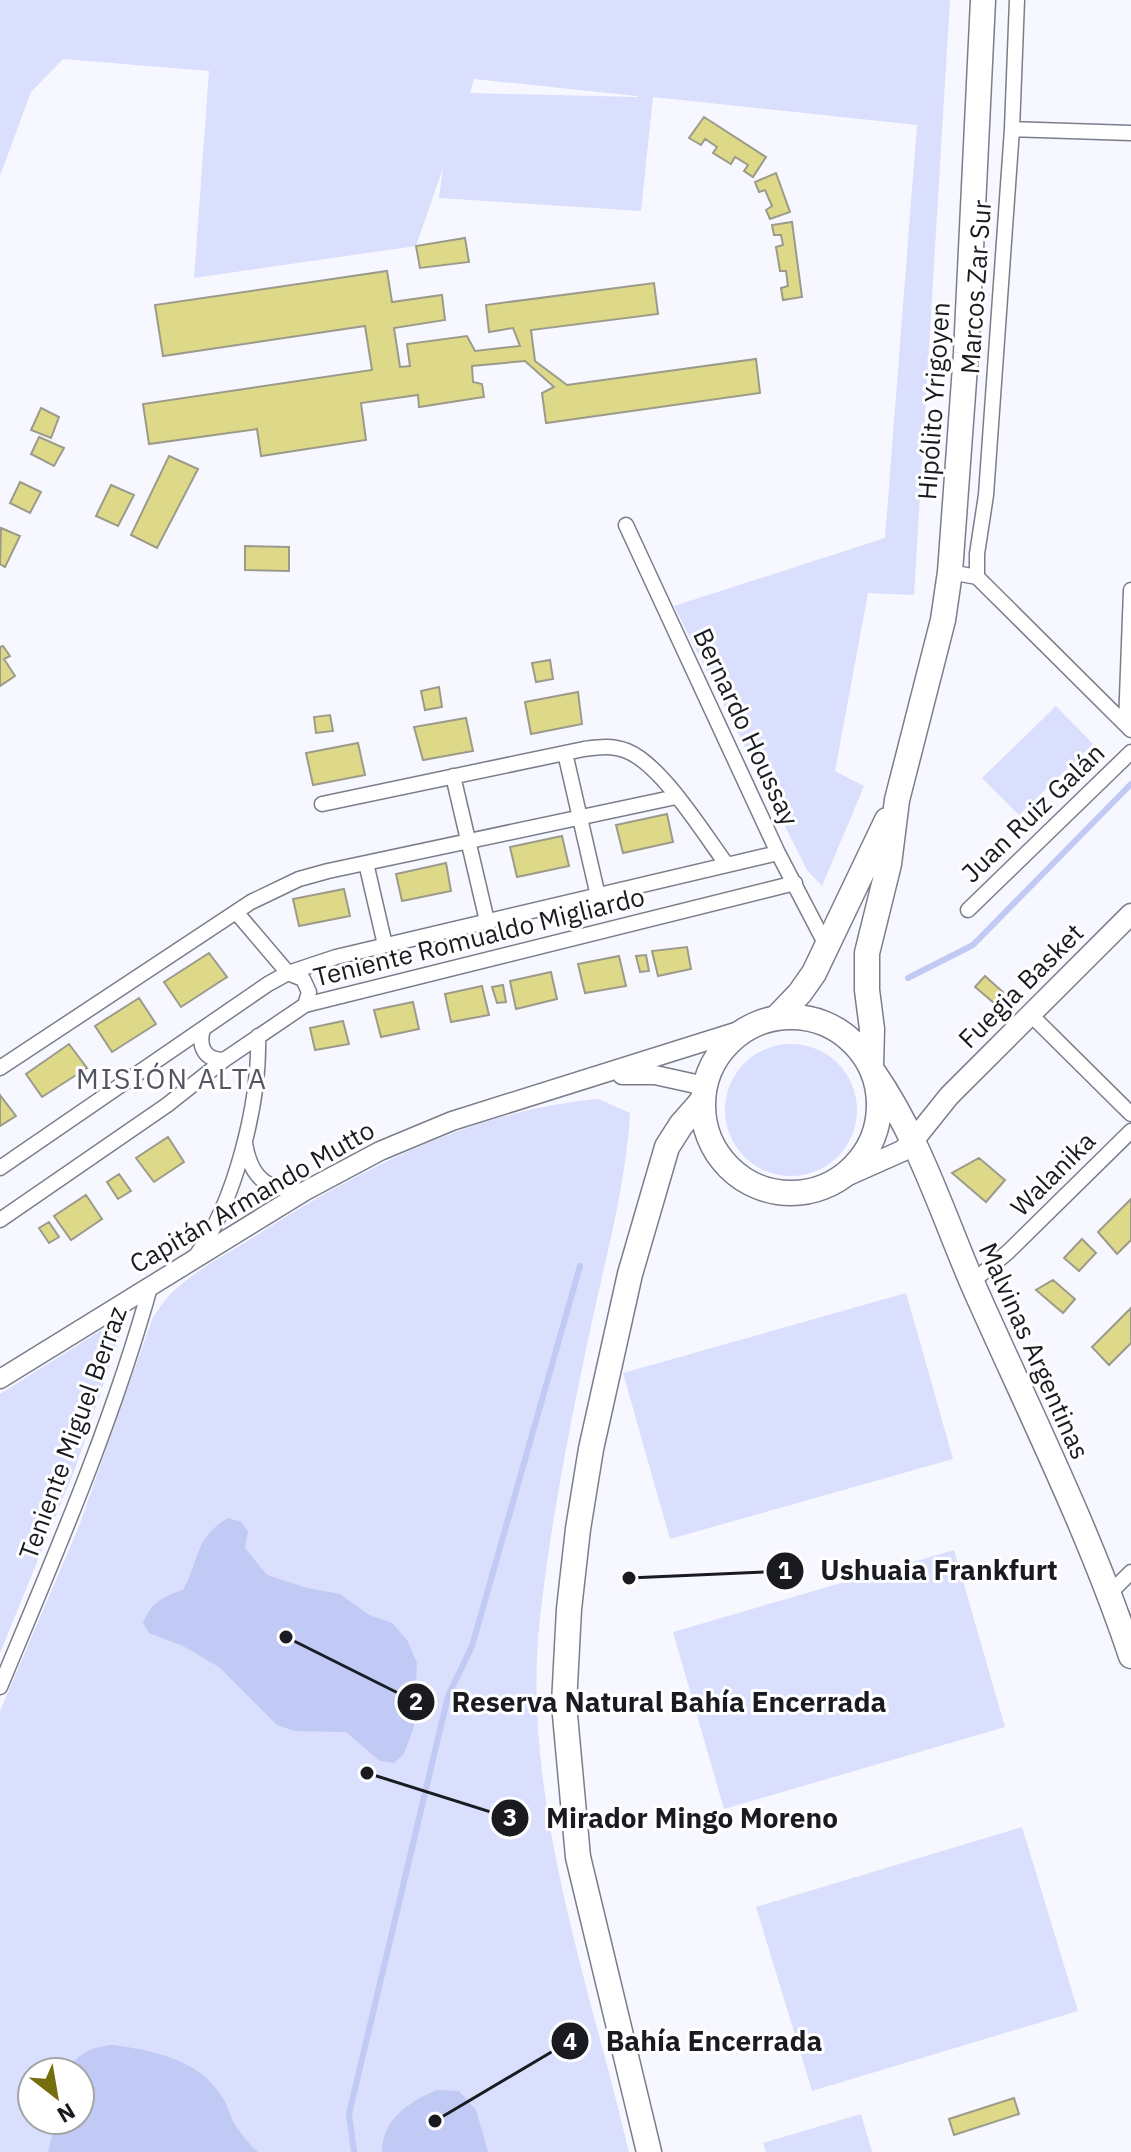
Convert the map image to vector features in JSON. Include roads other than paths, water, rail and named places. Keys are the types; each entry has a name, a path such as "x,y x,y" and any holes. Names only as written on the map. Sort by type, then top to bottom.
{"main road":[{"name":"Hipólito Yrigoyen","path":"897,800 943,620 950,572 965,368 983,0"},
{"path":"776,1018 800,993 827,947 897,800"},
{"path":"872,1070 867,953 889,864 897,800"},
{"name":"Fuegia Basket","path":"908,1130 949,1096 1131,914"},
{"path":"839,1179 858,1163 871,1143 878,1121 879,1096 872,1070 861,1050 835,1028 816,1020 776,1018 748,1028 728,1043 713,1063 704,1093 705,1124 713,1147 728,1167 747,1182 769,1190 793,1193 817,1189 902,1151 908,1130"},
{"name":"Malvinas Argentinas","path":"872,1070 908,1130 1110,1593 1131,1656"},
{"path":"649,2152 578,1857 568,1774 565,1688 578,1529 591,1449 630,1274 667,1147 704,1093"}],"street":[{"name":"Marcos Zar Sur","path":"977,577 977,554 986,495 1012,129 1017,0"},
{"path":"1012,129 1131,133"},
{"name":"Bernardo Houssay","path":"626,525 778,853 827,947"},
{"path":"950,572 977,577 1128,727"},
{"path":"1128,727 1131,590"},
{"path":"322,804 611,746 629,751 645,762 676,797 727,865"},
{"name":"Juan Ruiz Galán","path":"968,910 1131,752"},
{"path":"565,753 598,896"},
{"path":"453,776 487,921"},
{"path":"0,1068 273,889 299,879 366,863 676,797"},
{"name":"Teniente Romualdo Migliardo","path":"0,1168 288,973 385,945 778,853"},
{"path":"366,863 385,945"},
{"name":"Teniente Romualdo Migliardo","path":"0,1220 305,1005 795,883"},
{"path":"236,912 288,973 297,975 307,985 305,1005"},
{"path":"1030,1014 1131,1114"},
{"name":"Capitán Armando Mutto","path":"0,1379 305,1191 414,1135 492,1107 748,1028"},
{"path":"203,1029 200,1040 205,1053 210,1058 224,1060"},
{"path":"195,1257 217,1222 244,1141 257,1089 258,1036"},
{"name":"Capitán Armando Mutto","path":"591,1077 655,1075 704,1093"},
{"name":"Walanika","path":"972,1282 1008,1252 1131,1131"},
{"path":"244,1141 248,1161 257,1176 285,1190 305,1191"},
{"name":"Teniente Miguel Berraz","path":"0,1687 75,1506 138,1332 151,1284"},
{"path":"1110,1593 1131,1572"}],"waterway":[{"path":"908,978 973,945 1131,784"},
{"path":"354,2152 349,2114 448,1696 472,1646 580,1266"}],"place":[{"name":"Ushuaia Frankfurt","path":"629,1578"},
{"name":"Reserva Natural Bahía Encerrada","path":"286,1637"},
{"name":"Mirador Mingo Moreno","path":"367,1773"},
{"name":"Bahía Encerrada","path":"435,2121"}],"district":[{"name":"MISIÓN ALTA","path":"172,1079"}]}
